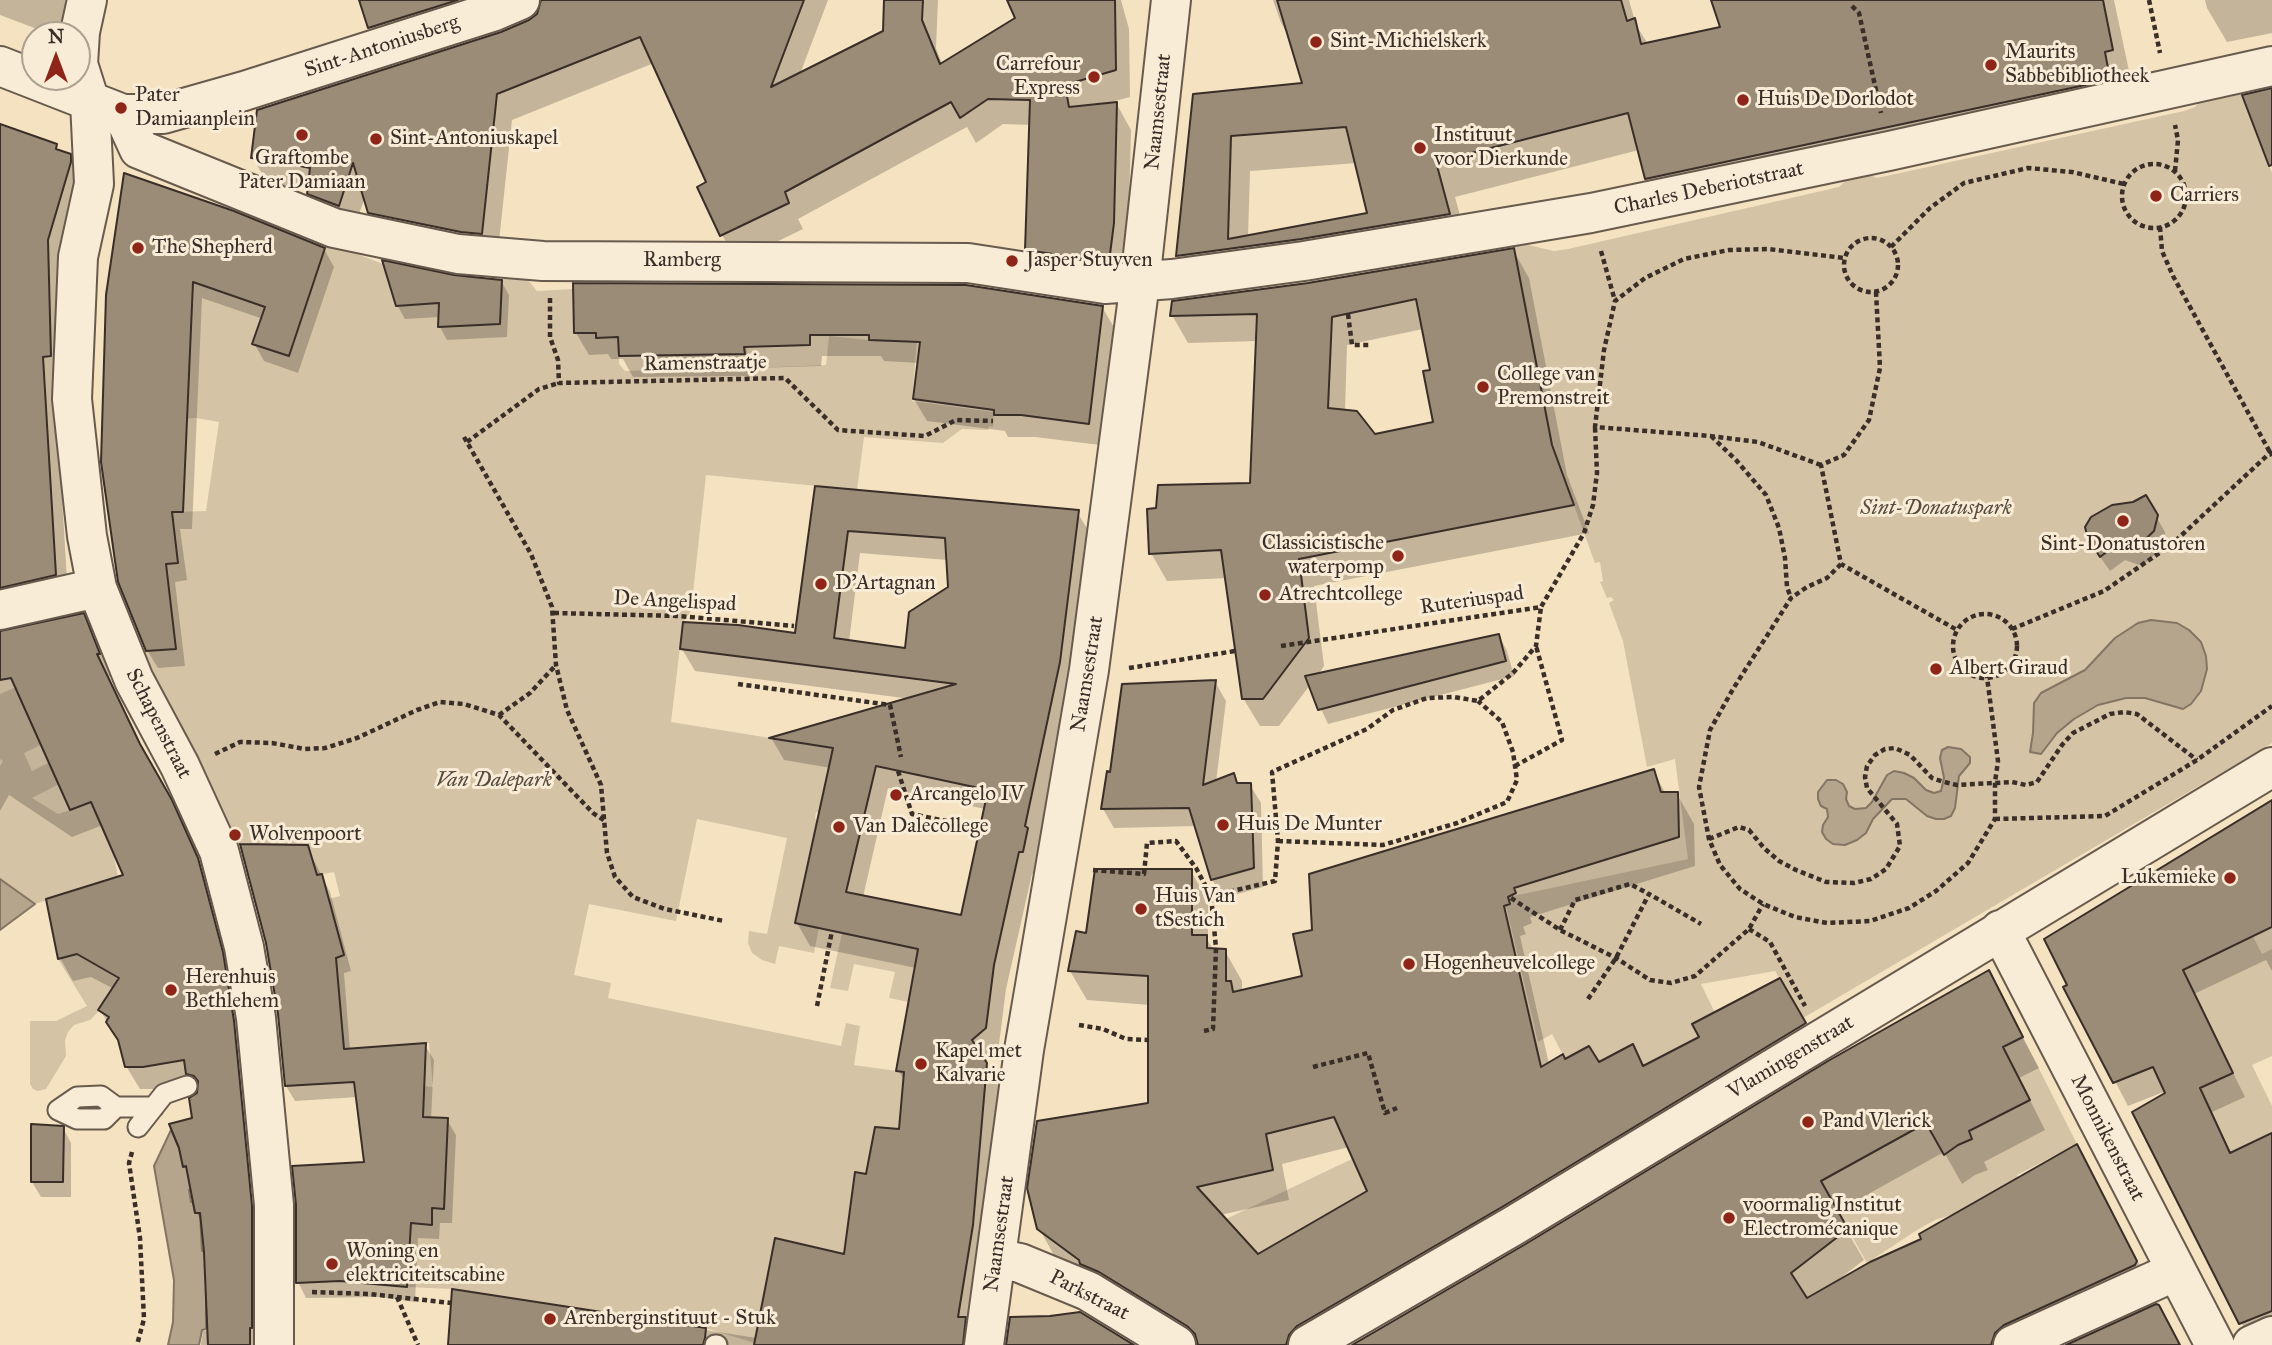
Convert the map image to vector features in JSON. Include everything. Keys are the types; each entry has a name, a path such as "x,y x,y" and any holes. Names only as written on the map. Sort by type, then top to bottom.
{"street":[{"name":"Sint-Antoniusberg","path":"106,108 163,114 244,92 492,12 520,0"},
{"name":"Naamsestraat","path":"984,1345 1024,1050 1089,670 1140,282 1171,0"},
{"path":"83,16 78,64 106,108"},
{"path":"0,66 106,108"},
{"name":"Charles Deberiotstraat","path":"1140,282 1315,259 1591,213 1889,151 2272,66"},
{"name":"Ramberg","path":"106,108 139,149 334,228 458,254 543,261 968,263 1105,284 1140,282"},
{"name":"Schapenstraat","path":"106,108 94,184 78,257 72,399 86,536 97,588 134,680 180,766 219,851 244,947 256,1018 253,1079 274,1205 274,1345"},
{"path":"0,610 97,588"},
{"name":"Vlamingenstraat","path":"1308,1345 1523,1220 2272,767"},
{"name":"Monnikenstraat","path":"2000,930 2215,1345"},
{"name":"Parkstraat","path":"996,1258 1020,1263 1088,1291 1112,1292 1176,1345"},
{"path":"2012,1345 2176,1271"},
{"path":"2252,1345 2272,1336"}],"lane":[{"path":"138,1128 164,1094 187,1086"},
{"path":"116,1107 154,1107"}],"path":[{"path":"2149,0 2162,60"},
{"path":"1853,6 1859,13 1889,151"},
{"path":"2172,113 2178,140 2175,172"},
{"path":"2156,164 2175,172 2185,189 2183,209 2178,218 2170,224 2160,227 2141,225 2126,213 2122,194 2124,184 2136,169 2146,165 2156,164"},
{"path":"1891,247 1930,208 1964,183 2028,168 2072,172 2124,184"},
{"path":"2012,629 2104,591 2171,545 2271,454 2173,276 2162,251 2160,227"},
{"path":"1877,239 1891,247 1898,262 1895,278 1883,290 1858,290 1851,284 1846,276 1844,258 1848,250 1860,240 1877,239"},
{"path":"1599,242 1615,301 1645,278 1684,259 1729,250 1768,249 1844,258"},
{"path":"543,261 550,290 550,337 558,360 559,383 539,389 466,439 531,554 554,613 556,665 567,710 601,785 607,853 615,877 633,897 665,909 724,920"},
{"path":"1595,427 1758,442 1821,465 1844,455 1869,420 1880,368 1876,292"},
{"name":"Ruteriuspad","path":"1281,646 1541,607 1584,533 1593,505 1597,473 1595,427 1604,351 1615,301"},
{"path":"1348,314 1352,345 1370,345"},
{"name":"Ramenstraatje","path":"559,383 785,378 838,430 925,436 956,420 993,421"},
{"path":"1710,436 1736,460 1766,495 1779,528 1791,598"},
{"path":"1821,465 1841,564 1957,630"},
{"path":"1841,564 1827,578 1791,598 1710,730 1699,787 1709,839 1720,865 1740,889 1762,904 1796,917 1827,923 1870,921 1909,908 1936,891 1968,863 1996,819 1998,761 1987,677"},
{"path":"1515,766 1562,740 1536,646 1541,607"},
{"name":"De Angelispad","path":"554,613 678,616 794,626"},
{"path":"1984,613 2005,620 2012,629 2017,639 2017,650 2007,669 1987,677 1977,677 1961,667 1953,649 1957,630 1964,622 1984,613"},
{"path":"1478,701 1513,673 1536,646"},
{"path":"1089,670 1124,669 1235,651"},
{"path":"499,715 530,693 556,665"},
{"path":"738,684 890,705 901,757"},
{"path":"1211,896 1275,881 1278,841 1272,772 1367,729 1393,710 1427,698 1454,697 1478,701 1502,722 1513,752 1517,780 1507,802 1457,823 1382,845 1278,841"},
{"path":"240,742 272,743 305,749 325,748 357,738 440,702 464,704 499,715 593,813 605,821"},
{"path":"1996,819 2105,816 2197,760 2272,706"},
{"path":"1709,839 1739,827 1749,830 1764,848 1796,870 1826,882 1854,883 1871,879 1886,869 1900,846 1897,824 1867,789 1865,777 1867,766 1875,755 1885,749 1895,748 1910,755 1932,778 1944,782 1957,785 1996,782 2026,785 2037,782 2073,733 2110,714 2124,712 2137,714 2197,760"},
{"path":"898,771 912,814 980,828"},
{"path":"1137,874 1144,874 1147,843 1176,841 1211,896 1216,948 1213,1029 1204,1031"},
{"path":"1560,930 1575,900 1630,884 1701,924"},
{"path":"1588,999 1616,958 1649,894"},
{"path":"1511,898 1560,930 1616,958 1650,979 1671,983 1695,976 1749,929 1762,904"},
{"path":"1749,929 1770,942 1810,1014"},
{"path":"817,1006 832,931"},
{"path":"1079,1025 1103,1029 1126,1039 1148,1040"},
{"path":"1313,1066 1368,1053 1385,1114 1397,1108"},
{"path":"137,1345 144,1318 140,1238 129,1163 138,1128"},
{"path":"356,1293 451,1303"},
{"path":"397,1296 418,1345"}],"green space":[{"name":"Sint-Donatuspark","path":"2238,84 2272,173 2272,743 1803,1018 1775,971 1701,984 1715,1013 1699,1037 1681,1046 1687,1058 1649,1079 1633,1044 1599,1062 1589,1046 1565,1059 1552,1034 1538,1042 1504,898 1688,859 1675,759 1647,767 1623,641 1609,603 1614,600 1607,598 1600,582 1603,581 1600,562 1595,563 1561,470 1557,470 1514,246 1524,244 1554,251 1568,249 1839,187 1852,174 1861,171 1877,178 2184,111 2195,107 2207,93"},
{"name":"Van Dalepark","path":"327,242 383,264 396,306 416,305 415,265 442,264 438,327 500,324 503,267 519,269 537,291 573,289 575,333 596,333 597,338 616,337 619,364 625,371 658,370 659,333 746,333 748,368 826,365 829,336 869,340 919,316 912,401 994,412 993,427 989,426 988,430 962,429 943,443 864,437 857,490 706,475 691,611 683,622 671,722 838,749 819,813 816,812 817,820 795,923 819,928 814,953 779,946 775,964 752,953 748,943 749,931 767,934 787,838 697,819 676,921 589,904 574,975 611,983 608,998 841,1046 846,1023 860,1026 854,1065 904,1072 899,1129 875,1127 866,1174 855,1172 843,1254 775,1238 755,1343 705,1328 452,1289 407,1287 411,1223 431,1224 432,1208 444,1208 448,1118 423,1117 424,1086 433,1087 429,1043 335,1049 306,966 343,955 328,899 340,896 334,872 317,875 308,845 239,844 139,651 176,648 166,564 177,563 172,512 206,511 219,422 196,418 178,419 185,279 265,307 253,343 288,356"},
{"path":"23,684 27,715 36,733 59,721 65,733 24,753 32,771 56,759 65,781 32,798 58,814 73,809 89,796 113,852 118,876 35,904 0,879 0,766 3,761 0,759 0,694"},
{"path":"2246,923 2262,954 2272,949 2272,1056 2252,1065 2272,1106 2272,1182 2230,1153 2143,1004 2181,967 2211,957","holes":["2178,1037 2233,1073 2203,1087"]},
{"path":"842,933 954,956 909,1002 889,998 895,972 854,964 848,991 830,988"},
{"path":"111,947 117,981 97,1013 90,1020 74,1025 68,1032 65,1040 66,1056 46,1089 33,1089 30,1084 30,1021 56,1021 87,1006 58,959"},
{"path":"2023,1037 2077,1144 2017,1175 2047,1235 2019,1226 2001,1187 1957,1213 1935,1220 1917,1230 1867,1263 1813,1167 1881,1147 1882,1149 1911,1131 1905,1084 1943,1155 1972,1139 1969,1131 1984,1123 1973,1103 2029,1100 2003,1047"},
{"path":"1375,1148 1392,1177 1269,1248 1280,1269 1236,1241 1234,1228 1226,1219"}],"shaded area":[{"path":"2151,620 2177,623 2201,642 2207,669 2201,691 2191,704 2183,709 2145,698 2126,698 2098,705 2057,733 2041,754 2030,752 2034,703 2041,693 2085,670 2115,638 2138,623"},
{"path":"1948,747 1961,749 1970,757 1970,763 1959,776 1955,808 1951,816 1936,819 1927,816 1906,799 1892,799 1873,819 1866,833 1857,840 1845,845 1833,844 1826,839 1822,832 1828,817 1827,809 1821,806 1818,792 1827,780 1836,780 1843,784 1849,806 1855,809 1866,808 1887,775 1894,771 1914,778 1926,790 1934,793 1941,791 1944,778 1940,758 1942,750"},
{"path":"0,879 35,904 0,930"},
{"path":"171,1130 183,1166 187,1166 192,1189 189,1190 191,1202 195,1212 200,1213 202,1251 206,1252 206,1329 202,1330 199,1345 168,1345 173,1322 174,1280 154,1166"}],"building":[{"path":"359,0 458,0 368,28"},
{"path":"541,0 804,0 771,87 883,31 884,0 923,0 922,20 940,64 1015,18 1007,0 1115,0 1116,70 1065,85 1069,107 1117,102 1114,223 1109,262 1025,250 1030,100 988,99 960,118 951,102 785,192 789,203 720,236 697,187 706,182 640,37 497,94 482,234 368,213 353,163 339,206 307,194 310,168 251,158 257,110 501,32 537,14"},
{"path":"1277,0 1621,0 1627,21 1635,18 1641,44 1720,27 1711,0 2103,0 2113,50 2105,52 2110,79 2104,81 1645,179 1628,113 1436,162 1450,214 1301,239 1176,256 1193,94 1302,83","holes":["1346,127 1367,213 1228,239 1231,136"]},
{"path":"2272,88 2272,165 2269,166 2242,95"},
{"path":"0,124 57,144 56,149 71,154 71,162 48,240 51,356 43,357 56,575 0,588"},
{"path":"124,173 234,211 325,248 289,356 252,344 265,307 193,282 183,512 172,512 178,563 166,564 176,649 146,651 118,582 101,462 106,295"},
{"name":"College van Premonstreit","path":"1514,248 1552,445 1574,505 1299,559 1309,638 1263,699 1242,699 1221,550 1149,554 1147,509 1156,508 1158,485 1250,483 1257,314 1170,316 1172,301 1308,283","holes":["1416,299 1430,370 1423,371 1433,422 1375,434 1357,411 1328,408 1332,317"]},
{"path":"382,260 454,275 502,280 500,324 438,327 439,303 396,306"},
{"path":"573,283 966,285 1103,306 1089,424 1021,415 994,415 994,410 913,399 920,342 869,340 869,335 810,335 810,345 744,347 745,354 619,356 618,337 596,338 596,333 574,333"},
{"path":"815,486 1079,510 1060,662 1025,826 1028,828 1023,852 1019,852 994,965 986,1028 972,1040 987,1063 973,1225 958,1317 966,1317 963,1345 754,1345 775,1238 844,1254 855,1172 866,1174 875,1127 899,1129 904,1072 896,1071 918,949 795,923 833,748 769,738 956,684 680,649 683,622 738,625 795,633","holes":["848,531 945,538 948,587 909,612 905,648 834,638","876,766 988,790 961,915 846,892"]},
{"name":"Sint-Donatustoren","path":"2146,495 2158,515 2154,531 2133,551 2116,545 2100,557 2088,539 2085,527 2091,517 2112,505 2133,502"},
{"path":"84,613 100,654 97,654 140,744 172,800 198,858 223,952 234,1021 252,1206 250,1345 208,1345 200,1213 195,1213 186,1166 183,1167 169,1124 192,1118 189,1098 197,1093 198,1081 194,1076 186,1074 184,1060 143,1067 125,1067 118,1040 106,1022 109,1017 98,1010 119,978 77,954 58,959 46,899 123,875 91,802 70,810 11,678 0,680 0,631"},
{"path":"1499,634 1506,661 1318,710 1305,676"},
{"path":"1216,680 1203,785 1234,773 1237,783 1251,783 1254,868 1211,880 1189,808 1101,809 1107,771 1110,772 1122,684"},
{"path":"1654,769 1661,792 1678,792 1679,837 1514,888 1516,893 1508,897 1510,904 1504,906 1541,1067 1563,1054 1565,1059 1589,1046 1599,1062 1633,1044 1643,1066 1699,1037 1692,1024 1780,978 1806,1023 1502,1207 1297,1326 1289,1335 1286,1345 1198,1345 1195,1334 1187,1326 1099,1272 1080,1264 1079,1260 1037,1229 1027,1188 1037,1121 1148,1103 1148,976 1068,971 1076,931 1086,933 1095,869 1192,869 1192,935 1207,935 1207,948 1226,949 1226,981 1231,981 1233,992 1302,976 1293,934 1312,930 1309,874","holes":["1334,1117 1367,1191 1258,1254 1197,1187 1273,1170 1266,1134"]},
{"path":"2272,800 2272,927 2183,970 2233,1073 2200,1088 2230,1153 2272,1133 2272,1311 2239,1324 2132,1112 2165,1093 2153,1067 2113,1083 2063,987 2067,985 2044,939"},
{"path":"240,844 308,845 317,875 322,874 344,955 336,958 344,1049 426,1043 423,1117 448,1118 444,1209 432,1208 432,1225 411,1223 407,1287 340,1281 296,1283 296,1205 292,1166 364,1162 354,1082 285,1086 278,1014 266,943"},
{"path":"1989,970 2023,1037 2003,1047 2030,1100 1969,1131 1972,1139 1944,1155 1926,1123 1821,1181 1848,1229 1791,1273 1807,1298 1870,1262 1921,1239 1919,1234 2077,1144 2137,1261 2135,1265 2004,1325 1995,1333 1991,1345 1352,1345 1524,1245 1828,1061"},
{"path":"31,1124 64,1126 63,1182 31,1182"},
{"name":"Arenberginstituut - Stuk","path":"452,1289 706,1328 705,1338 703,1345 448,1345"},
{"path":"2156,1304 2180,1345 2066,1345"},
{"path":"1080,1312 1134,1345 1006,1345 1010,1317"}],"place":[{"name":"Sint-Michielskerk","path":"1316,42"},
{"name":"Maurits Sabbebibliotheek","path":"1991,65"},
{"name":"Carrefour Express","path":"1094,77"},
{"name":"Huis De Dorlodot","path":"1743,100"},
{"name":"Pater Damiaanplein","path":"121,108"},
{"name":"Graftombe Pater Damiaan","path":"302,135"},
{"name":"Sint-Antoniuskapel","path":"376,139"},
{"name":"Instituut voor Dierkunde","path":"1420,148"},
{"name":"Carriers","path":"2156,196"},
{"name":"The Shepherd","path":"138,248"},
{"name":"Jasper Stuyven","path":"1012,261"},
{"name":"College van Premonstreit","path":"1483,387"},
{"name":"Sint-Donatustoren","path":"2123,521"},
{"name":"Classicistische waterpomp","path":"1398,556"},
{"name":"D'Artagnan","path":"821,584"},
{"name":"Atrechtcollege","path":"1265,595"},
{"name":"Albert Giraud","path":"1936,669"},
{"name":"Arcangelo IV","path":"896,795"},
{"name":"Huis De Munter","path":"1223,825"},
{"name":"Van Dalecollege","path":"839,827"},
{"name":"Wolvenpoort","path":"235,835"},
{"name":"Lukemieke","path":"2230,878"},
{"name":"Huis Van tSestich","path":"1141,909"},
{"name":"Hogenheuvelcollege","path":"1409,964"},
{"name":"Herenhuis Bethlehem","path":"171,990"},
{"name":"Kapel met Kalvarie","path":"921,1064"},
{"name":"Pand Vlerick","path":"1808,1122"},
{"name":"voormalig Institut Electromécanique","path":"1729,1218"},
{"name":"Woning en elektriciteitscabine","path":"332,1264"},
{"name":"Arenberginstituut - Stuk","path":"550,1319"}]}
